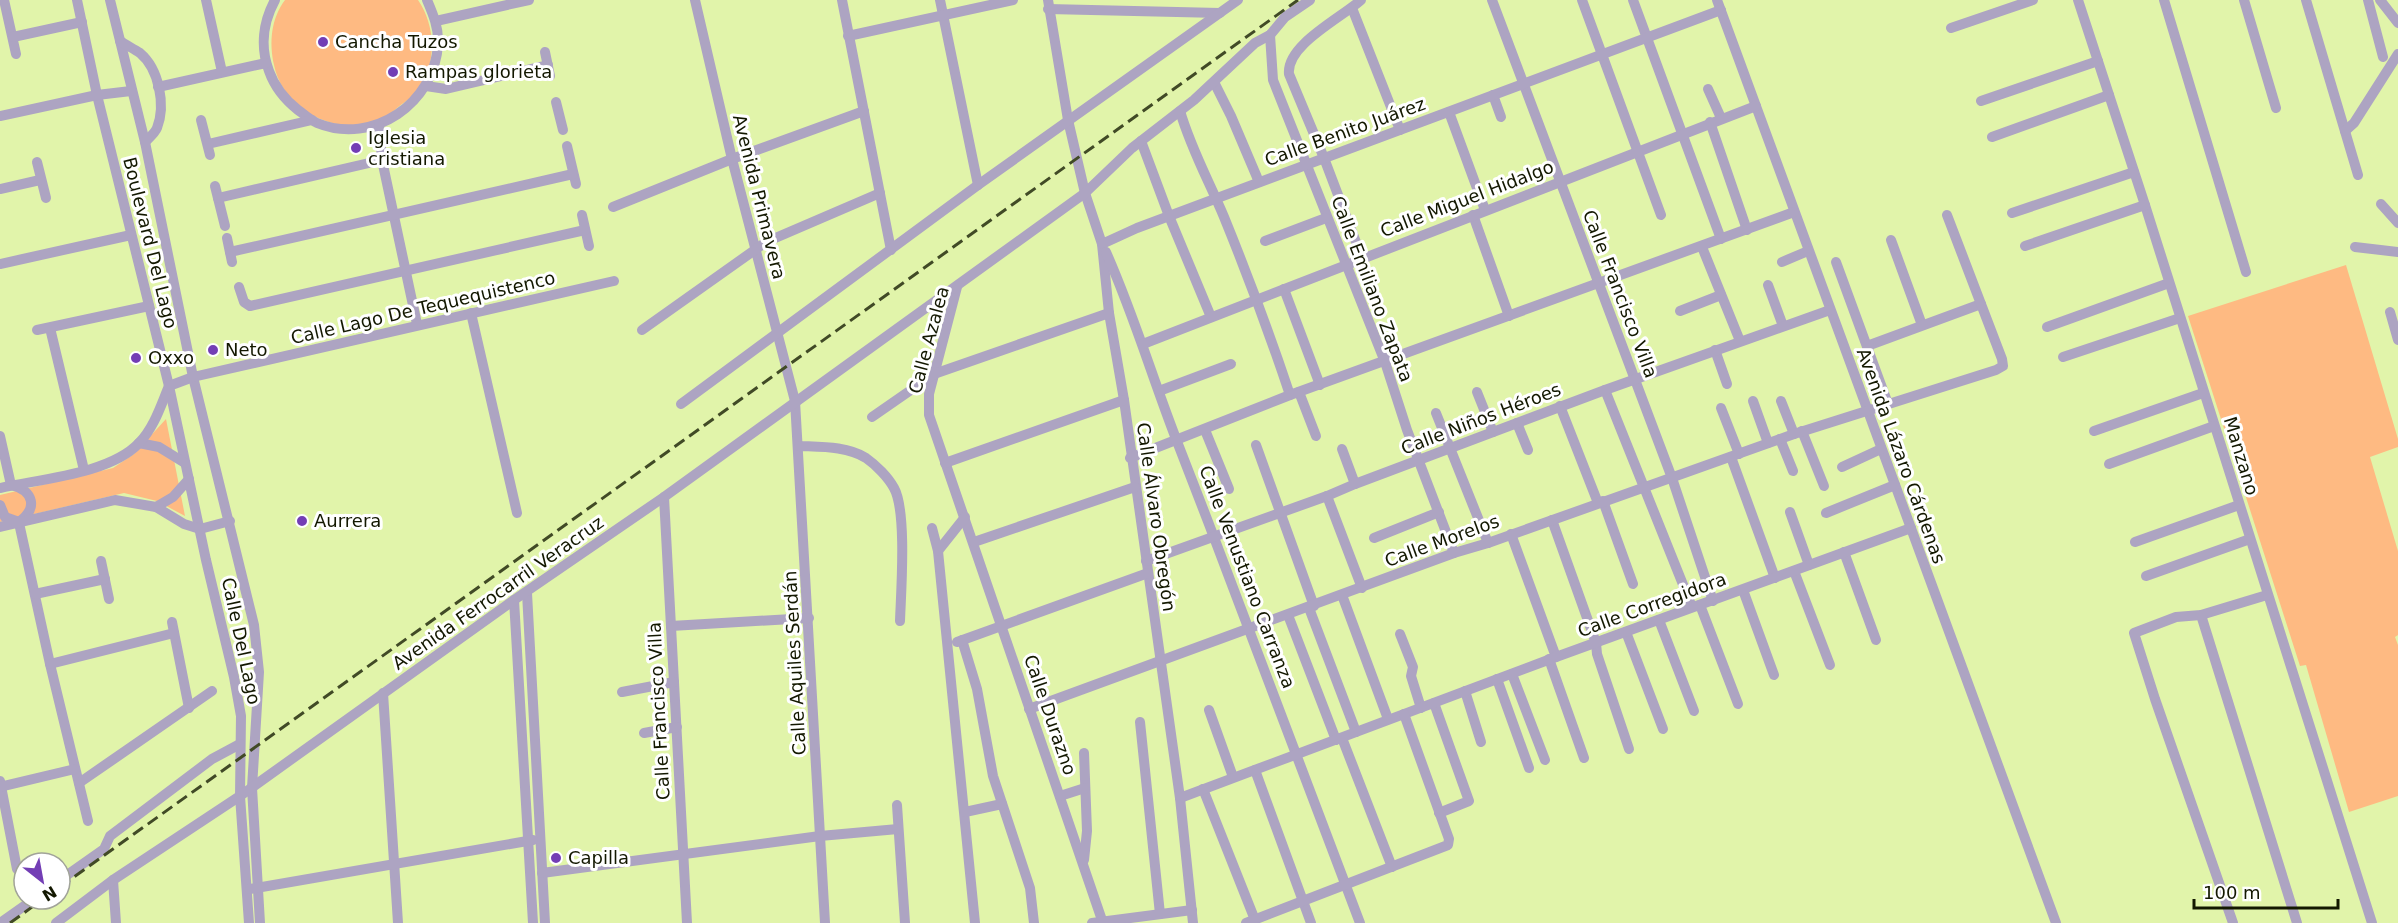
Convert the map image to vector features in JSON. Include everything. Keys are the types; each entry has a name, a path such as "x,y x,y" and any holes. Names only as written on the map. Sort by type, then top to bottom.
{"street":[{"path":"4,0 16,54"},
{"name":"Boulevard Del Lago","path":"77,0 97,94 169,386 200,529"},
{"name":"Boulevard Del Lago","path":"110,0 145,142 193,377 230,522"},
{"path":"206,0 222,72"},
{"path":"275,0 266,21 263,42 266,63 273,82 284,99 312,120 338,129 358,129 379,125 398,116 414,103 426,86 435,65 438,43 436,21 427,0"},
{"path":"436,21 529,0"},
{"path":"842,0 891,250"},
{"path":"940,0 978,185"},
{"path":"848,36 1012,0"},
{"path":"681,404 978,185 1238,0"},
{"name":"Calle Azalea","path":"964,517 929,415 929,394 957,286 1085,193 1141,141 1214,82 1255,43 1270,35 1285,17 1310,0"},
{"path":"1361,0 1316,33 1290,60 1288,74 1324,158 1362,258"},
{"name":"Calle Francisco Villa","path":"1492,0 1672,478 1713,601"},
{"path":"1582,0 1661,215"},
{"path":"1633,0 1721,239"},
{"path":"1951,28 2033,0"},
{"name":"Manzano","path":"2078,0 2372,923"},
{"path":"2164,0 2246,272"},
{"path":"2244,0 2276,108"},
{"path":"2307,0 2358,175"},
{"path":"2368,0 2384,57"},
{"path":"2380,0 2398,22"},
{"name":"Avenida Primavera","path":"698,1 732,159 795,401"},
{"path":"1068,120 1048,4 1220,13"},
{"name":"Calle Benito Juárez","path":"1102,244 1216,198 1647,38 1719,5"},
{"name":"Avenida Lázaro Cárdenas","path":"1719,5 2056,923"},
{"path":"1352,8 1400,130"},
{"path":"13,37 82,22"},
{"name":"Calle Emiliano Zapata","path":"1270,35 1273,80 1385,362 1454,553"},
{"path":"120,41 141,54 154,72 158,87 160,112 157,129 145,142"},
{"path":"426,86 446,89 549,70 545,52"},
{"path":"2345,131 2354,123 2398,54"},
{"path":"1981,101 2098,61"},
{"path":"158,87 266,63"},
{"path":"1214,82 1259,182"},
{"path":"1708,89 1747,230"},
{"path":"0,116 97,94 131,91"},
{"path":"1492,95 1501,117"},
{"path":"1992,137 2109,95"},
{"path":"556,102 563,130"},
{"name":"Calle Miguel Hidalgo","path":"1143,344 1756,106"},
{"path":"613,207 732,159 864,111"},
{"path":"1180,111 1189,142 1216,198 1294,394 1316,436"},
{"path":"1449,112 1485,210"},
{"path":"201,120 209,149 312,120"},
{"name":"Calle Álvaro Obregón","path":"1068,120 1085,193 1102,244 1109,314 1124,400 1130,458 1180,798 1193,923"},
{"path":"379,125 382,160 417,324"},
{"path":"1141,141 1211,317"},
{"path":"227,238 231,257 394,215 575,179 567,146"},
{"path":"218,198 382,160"},
{"path":"37,162 46,198"},
{"path":"2012,213 2134,172"},
{"path":"0,189 40,180"},
{"path":"215,186 225,226"},
{"path":"642,330 766,243 880,193"},
{"path":"2381,204 2398,223"},
{"path":"2025,246 2145,205"},
{"path":"1130,458 1294,394 1794,212"},
{"path":"582,215 590,246"},
{"path":"1473,215 1509,316"},
{"path":"1867,346 1982,304 1947,215"},
{"path":"1265,241 1326,218"},
{"path":"239,287 246,305 585,230"},
{"path":"0,264 131,234"},
{"path":"1891,240 1922,325"},
{"name":"Calle Venustiano Carranza","path":"1102,244 1143,344 1177,441 1215,536 1248,630 1298,754 1360,923"},
{"path":"1702,247 1740,341"},
{"path":"2355,247 2398,252"},
{"path":"1782,262 1808,250"},
{"path":"1836,262 1888,404"},
{"name":"Calle Lago De Tequequistenco","path":"169,386 193,377 417,324 614,281"},
{"path":"2047,327 2169,283"},
{"path":"1768,285 1783,326"},
{"name":"Avenida Ferrocarril Veracruz","path":"56,923 113,880 252,788 514,600 664,497 957,286"},
{"path":"1284,289 1320,385"},
{"path":"1680,311 1721,295"},
{"name":"Calle Morelos","path":"1029,710 1454,553 1645,488 1768,443 1996,370 2003,366 1982,304"},
{"path":"37,330 149,306"},
{"name":"Calle Niños Héroes","path":"1146,561 1327,496 1560,406 1830,309"},
{"path":"2390,312 2398,340"},
{"path":"471,313 517,513"},
{"path":"872,417 934,374 1109,314"},
{"path":"2063,357 2180,318"},
{"path":"50,328 84,470"},
{"path":"1715,350 1727,384"},
{"path":"1159,391 1231,364"},
{"path":"6,487 84,470 118,459 139,443 154,422 169,386"},
{"path":"1605,390 1738,704"},
{"path":"1477,392 1493,432"},
{"path":"2094,431 2204,393"},
{"path":"945,463 1124,400"},
{"name":"Calle Aquiles Serdán","path":"795,401 825,923"},
{"path":"1753,401 1768,443"},
{"path":"1781,401 1824,486"},
{"path":"1560,406 1633,584"},
{"path":"1721,408 1775,578"},
{"path":"1436,413 1488,543"},
{"path":"1517,423 1528,450"},
{"path":"2109,464 2214,426"},
{"path":"1205,430 1229,489"},
{"path":"0,436 6,487 0,503 5,517 19,523"},
{"path":"1780,439 1793,471"},
{"path":"139,443 159,447 185,464"},
{"path":"1256,445 1356,732"},
{"path":"799,446 838,449 865,458 882,472 895,489 901,518 900,621"},
{"path":"1342,449 1355,484"},
{"path":"1842,467 1881,449"},
{"path":"156,507 173,497 189,479"},
{"path":"1826,513 1895,485"},
{"path":"6,487 22,488 29,495 31,506 28,516 19,523"},
{"path":"974,542 1135,487"},
{"path":"1327,496 1362,588"},
{"name":"Calle Francisco Villa","path":"664,497 687,923"},
{"path":"0,527 115,500 156,507 183,524 200,529 230,522"},
{"path":"2135,542 2239,505"},
{"path":"1374,538 1439,512"},
{"path":"1790,512 1809,565"},
{"path":"938,551 964,517"},
{"name":"Calle Durazno","path":"964,517 1084,864 1099,922"},
{"path":"1552,520 1596,643 1597,654 1629,748"},
{"name":"Calle Del Lago","path":"230,522 254,625 260,672 252,788"},
{"path":"19,523 88,821"},
{"path":"932,528 938,551 975,923"},
{"name":"Calle Corregidora","path":"1180,798 1553,658 1911,528"},
{"name":"Calle Del Lago","path":"200,529 241,716 240,796"},
{"path":"1511,534 1584,758"},
{"path":"2146,576 2250,539"},
{"path":"1844,552 1876,640"},
{"path":"101,561 109,599"},
{"path":"1794,571 1830,665"},
{"path":"948,645 1148,573"},
{"path":"35,594 105,579"},
{"path":"1743,590 1774,675"},
{"path":"527,593 545,923"},
{"path":"1342,595 1388,719"},
{"path":"2234,923 2134,633 2176,617 2200,615 2267,595"},
{"path":"514,600 533,923"},
{"path":"1288,615 1392,867"},
{"path":"2200,615 2297,923"},
{"path":"671,626 809,618"},
{"path":"1659,620 1694,711"},
{"path":"172,622 189,708"},
{"path":"1626,632 1663,729"},
{"path":"50,664 174,633"},
{"path":"1400,634 1413,667 1412,676 1421,708"},
{"path":"962,640 977,688 993,776 1030,888 1034,923"},
{"path":"1512,674 1545,760"},
{"path":"1497,679 1529,768"},
{"path":"622,692 674,682"},
{"path":"79,783 212,691"},
{"path":"1464,692 1481,742"},
{"path":"383,693 398,923"},
{"path":"1434,703 1469,801 1439,813"},
{"path":"1209,710 1233,777"},
{"path":"1203,789 1250,921 1448,845 1449,839 1404,714"},
{"path":"241,716 256,715"},
{"path":"1140,722 1160,914"},
{"path":"644,733 676,727"},
{"path":"72,872 104,849 110,836 203,766 240,744"},
{"path":"1084,753 1087,831 1084,864"},
{"path":"13,851 0,785 75,769"},
{"path":"1255,770 1311,923"},
{"path":"249,923 252,889 252,788"},
{"path":"1060,796 1085,788"},
{"path":"240,796 252,889 260,923"},
{"path":"965,812 1002,804"},
{"path":"897,805 905,923"},
{"path":"542,873 820,836 898,829"},
{"path":"252,889 539,838"},
{"path":"113,880 116,923"},
{"path":"1099,922 1191,910"},
{"path":"0,923 17,911"}],"shaded area":[{"path":"285,0 418,0 428,21 432,45 429,69 418,90 386,117 366,124 332,123 301,108 289,96 280,81 272,56 272,31 280,7"},
{"path":"2346,265 2398,439 2398,447 2370,457 2398,551 2398,635 2395,637 2398,645 2398,796 2349,812 2306,665 2300,666 2188,316"},
{"path":"166,419 185,516 157,501 124,493 0,522 0,495 113,468 134,454"}],"railway":[{"path":"72,878 1298,0"},
{"path":"10,923 26,911"}],"place":[{"name":"Cancha Tuzos","path":"323,42"},
{"name":"Rampas glorieta","path":"393,72"},
{"name":"Iglesia cristiana","path":"356,148"},
{"name":"Neto","path":"213,350"},
{"name":"Oxxo","path":"136,358"},
{"name":"Aurrera","path":"302,521"},
{"name":"Capilla","path":"556,858"}]}
